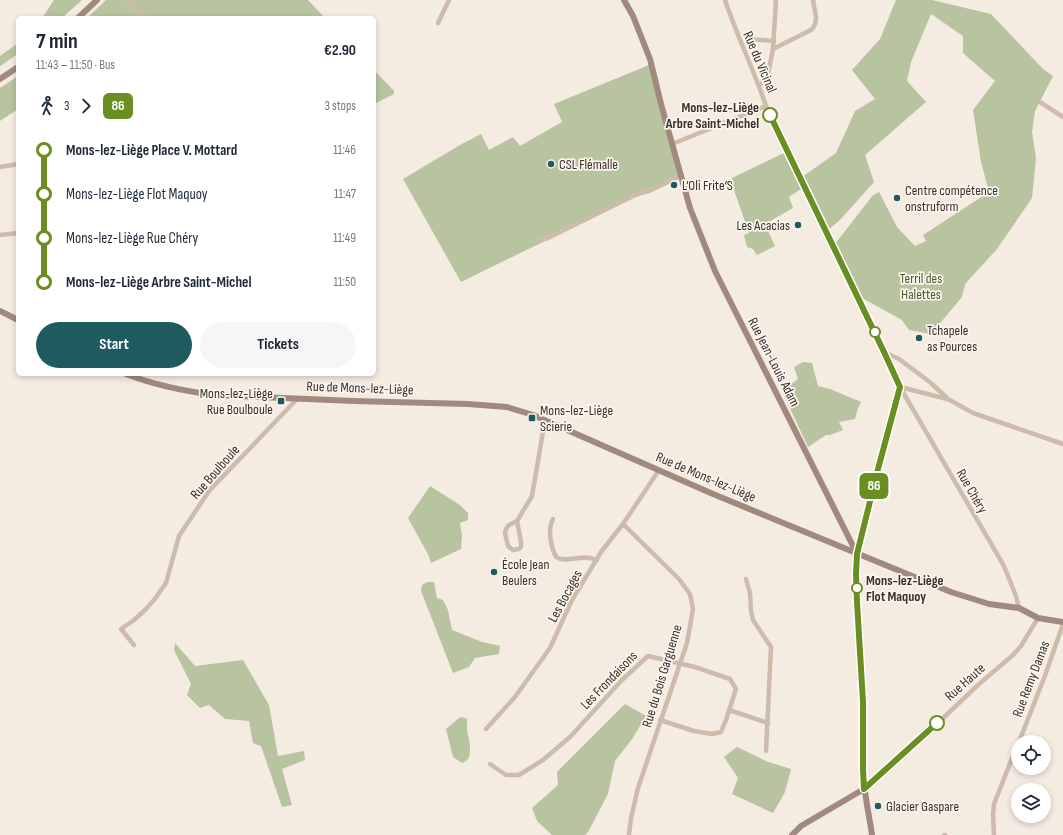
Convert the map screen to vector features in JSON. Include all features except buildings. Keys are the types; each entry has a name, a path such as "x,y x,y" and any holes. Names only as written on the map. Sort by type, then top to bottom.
{"street":[{"path":"80,16 97,0"},
{"path":"126,0 142,16"},
{"path":"438,23 448,0"},
{"name":"Rue Jean-Louis Adam","path":"624,0 633,16 650,59 690,208 715,271 857,554"},
{"name":"Rue du Vicinal","path":"725,0 735,30 759,85 766,106 900,387"},
{"path":"759,85 767,79 774,41 776,0"},
{"path":"773,49 815,26 816,18 813,0"},
{"name":"Rue du Vicinal","path":"748,39 774,41"},
{"path":"0,79 16,68"},
{"path":"1040,102 1063,118"},
{"path":"672,144 766,106"},
{"path":"0,166 16,164"},
{"path":"538,240 548,238 635,195 650,190 681,175"},
{"path":"0,235 16,233"},
{"path":"0,311 16,319"},
{"path":"884,352 899,359 931,383 948,399 973,413 1063,444"},
{"name":"Rue de Mons-lez-Liège","path":"138,376 152,383 214,395 468,404 507,408 545,420 857,554 951,592 989,604 1019,608"},
{"path":"872,835 864,789 863,702 857,602 857,554 900,387 948,399"},
{"name":"Rue Chéry","path":"900,387 1004,566 1016,596 1019,608"},
{"name":"Rue Boulboule","path":"134,645 121,629 145,610 166,583 179,536 209,491 298,398"},
{"path":"517,521 522,545 519,549 513,550 508,546 506,531 509,525 517,521 532,496 545,420"},
{"name":"Les Bocages","path":"486,729 515,697 550,648 572,600 601,552 623,524 659,470"},
{"path":"553,519 550,525 550,531 556,557 562,560 583,557 590,557 597,560"},
{"name":"Rue du Bois Garguenne","path":"623,524 679,579 690,594 692,608 687,643 660,720 634,802 628,835"},
{"path":"746,579 753,620 771,647 766,751"},
{"path":"1019,608 1038,618 1063,623"},
{"name":"Rue Haute","path":"864,789 978,685 1014,655 1038,618"},
{"name":"Rue Remy Damas","path":"1021,735 1046,673 1063,623"},
{"name":"Les Frondaisons","path":"490,764 506,775 519,775 543,760 570,737 622,680 648,656 695,667 730,679 736,689 720,732 712,734 694,731 660,720"},
{"path":"729,710 768,723"},
{"name":"Rue Remy Damas","path":"994,835 994,804 1011,761"},
{"path":"792,835 801,826 864,789"}],"green space":[{"path":"54,0 82,0 64,16 43,16"},
{"path":"106,0 308,0 323,16 89,16"},
{"name":"Terril des Halettes","path":"896,0 932,0 991,14 1043,69 1053,76 1035,111 1032,132 1036,158 1032,198 997,249 965,284 962,297 931,334 909,330 902,320 862,298 835,244 873,195 879,192 897,227 915,246 926,241 923,235 989,192 981,162 973,110 995,81 963,53 963,36 931,14 911,62 907,81 926,102 865,155 874,182 840,220 828,230 802,177 836,153 855,111 875,99 852,70 880,39"},
{"path":"16,44 16,55 0,66 0,56"},
{"name":"CSL Flémalle","path":"649,65 679,179 650,193 637,196 461,282 403,179 481,134 489,150 513,137 520,146 562,122 554,104"},
{"path":"376,72 394,91 394,94 376,103"},
{"path":"16,77 16,110 0,121 0,88"},
{"path":"784,153 801,189 789,197 793,208 765,224 775,246 757,255 753,249 747,247 744,235 749,233 735,193 732,178"},
{"path":"803,362 812,363 818,386 830,389 861,402 855,419 839,422 843,430 826,435 808,447 782,391 798,379 794,367"},
{"path":"430,486 460,505 468,513 468,520 460,523 462,535 461,549 431,563 428,554 408,518"},
{"path":"427,582 434,582 437,598 443,600 448,610 452,630 482,642 500,646 499,654 475,658 469,667 453,673 421,591 422,585"},
{"path":"175,643 195,666 243,660 269,705 278,756 304,751 305,760 282,769 292,805 282,807 261,746 253,743 249,721 225,719 209,705 200,708 187,695 191,684 174,650"},
{"path":"625,704 646,716 632,739 615,761 608,794 588,832 585,835 552,835 537,821 532,808 558,785 557,772"},
{"path":"462,717 467,719 470,753 466,761 462,763 453,757 446,729"},
{"path":"737,747 768,762 791,769 785,792 773,813 732,794 738,778 724,757"}],"bus line":[{"name":"86","path":"770,115 790,154 900,387 857,554 856,574 863,702 864,789 877,779 937,723"}],"place":[{"name":"Mons-lez-Liège Arbre Saint-Michel","path":"770,115"},
{"name":"CSL Flémalle","path":"551,164"},
{"name":"L’Oli Frite’S","path":"674,185"},
{"name":"Centre compétence onstruform","path":"897,198"},
{"name":"Les Acacias","path":"798,225"},
{"name":"Tchapele as Pources","path":"919,338"},
{"name":"Mons-lez-Liège Rue Boulboule","path":"281,401"},
{"name":"Mons-lez-Liège Scierie","path":"532,418"},
{"name":"École Jean Beulers","path":"494,572"},
{"name":"Mons-lez-Liège Flot Maquoy","path":"857,588"},
{"name":"Glacier Gaspare","path":"878,806"}]}
